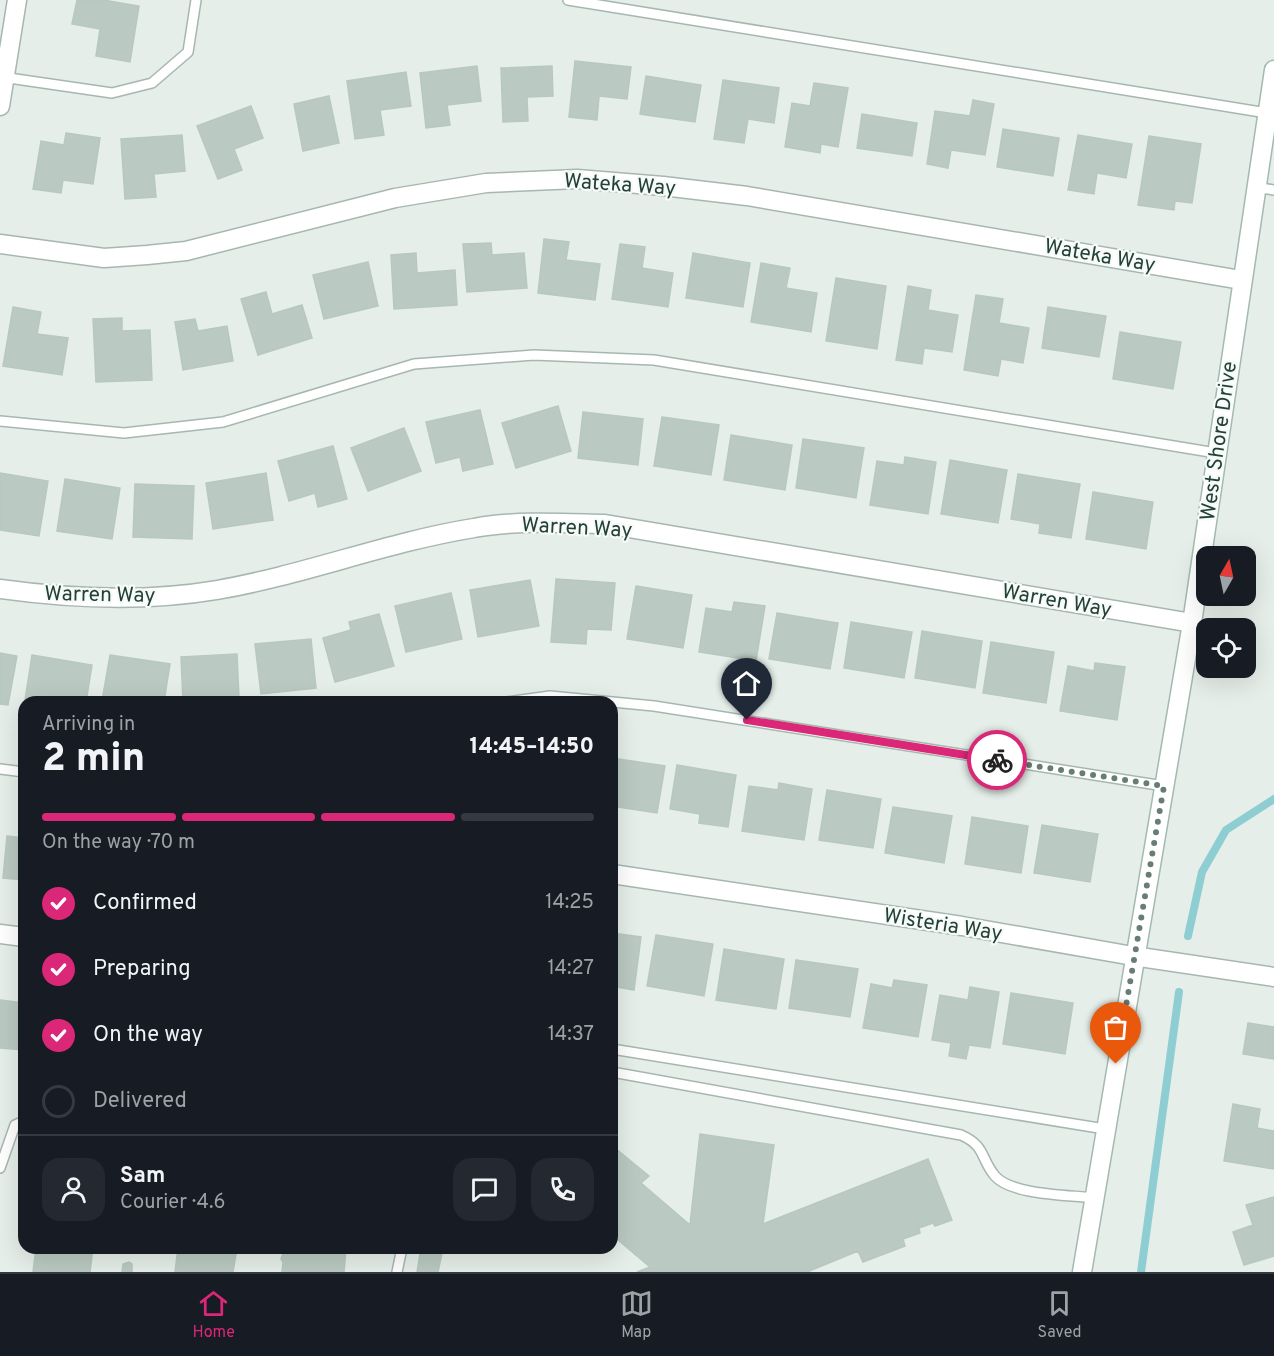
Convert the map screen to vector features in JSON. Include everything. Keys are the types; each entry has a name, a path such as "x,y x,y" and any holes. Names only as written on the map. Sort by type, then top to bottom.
{"street":[{"path":"0,106 2,77 17,0"},
{"name":"West Shore Drive","path":"1082,1272 1133,957 1192,623 1241,280 1274,70"},
{"name":"Wateka Way","path":"0,244 104,258 186,251 395,198 486,183 577,179 747,196 1241,280"},
{"name":"Warren Way","path":"0,589 44,595 154,597 216,590 474,527 605,524 1192,623"},
{"name":"Wisteria Way","path":"618,875 963,926 1133,957 1274,977"},
{"path":"0,934 18,936"}],"lane":[{"path":"2,77 112,93 152,83 188,52 196,0"},
{"path":"568,0 1267,113"},
{"path":"1256,187 1274,190"},
{"path":"0,421 123,433 223,422 414,364 534,355 654,360 1216,453"},
{"path":"618,703 654,706 1164,786"},
{"path":"0,769 18,771"},
{"path":"618,1050 1105,1129"},
{"path":"618,1073 961,1135 976,1142 995,1176 1003,1183 1035,1191 1094,1198"},
{"path":"0,1168 15,1125 18,1123"},
{"path":"397,1272 401,1254"}],"building":[{"path":"77,0 103,0 139,6 130,62 96,56 100,29 72,24"},
{"path":"575,61 631,67 627,99 599,96 597,120 569,117"},
{"path":"477,66 481,101 447,105 450,125 426,128 420,73"},
{"path":"552,66 553,96 527,97 528,121 503,122 501,68"},
{"path":"406,72 411,106 380,110 384,135 355,139 347,81"},
{"path":"646,76 701,85 695,122 640,114"},
{"path":"723,80 779,88 774,123 748,119 744,143 714,139"},
{"path":"814,83 848,88 838,147 821,144 820,153 785,147 792,103 810,106"},
{"path":"329,96 339,143 303,151 294,104"},
{"path":"973,100 994,104 985,155 951,150 948,168 927,164 935,111 970,116"},
{"path":"251,106 263,138 234,149 242,170 218,179 197,126"},
{"path":"862,114 917,123 912,156 857,148"},
{"path":"1003,129 1059,138 1053,176 997,167"},
{"path":"66,133 100,138 93,184 63,180 61,193 33,189 41,141 64,145"},
{"path":"182,135 185,171 154,174 156,197 125,199 121,139"},
{"path":"1078,135 1132,144 1126,178 1097,173 1094,194 1068,190"},
{"path":"1149,136 1201,144 1192,203 1175,201 1174,210 1138,205"},
{"path":"544,239 569,242 566,260 600,264 595,300 538,293"},
{"path":"491,243 492,255 524,253 527,288 467,292 463,244"},
{"path":"620,244 645,247 642,268 673,273 668,307 612,299"},
{"path":"416,253 417,273 455,270 457,305 394,309 391,255"},
{"path":"693,253 750,263 743,307 686,298"},
{"path":"368,262 378,306 324,319 313,275"},
{"path":"761,263 790,268 786,288 817,293 811,332 751,322"},
{"path":"836,278 886,286 877,349 826,341"},
{"path":"908,286 931,290 928,310 958,315 952,352 924,348 922,364 896,360"},
{"path":"266,292 272,314 302,305 312,338 258,355 241,299"},
{"path":"976,295 1003,299 999,323 1029,328 1023,363 1001,359 998,376 964,370"},
{"path":"13,307 41,312 37,334 68,338 62,375 3,366"},
{"path":"1048,307 1106,316 1099,357 1042,348"},
{"path":"122,318 122,331 150,330 152,380 96,382 93,319"},
{"path":"195,319 198,331 227,326 233,361 183,370 175,322"},
{"path":"1120,332 1181,342 1173,389 1113,379"},
{"path":"558,406 571,451 516,468 502,423"},
{"path":"480,410 493,464 463,471 460,457 436,463 426,422"},
{"path":"583,412 643,419 638,465 578,458"},
{"path":"662,417 719,425 711,475 654,466"},
{"path":"404,428 421,471 368,491 351,448"},
{"path":"731,435 792,445 785,490 724,480"},
{"path":"803,439 864,448 856,498 796,488"},
{"path":"333,446 347,499 318,507 315,493 289,501 278,461"},
{"path":"905,457 936,462 928,514 870,505 877,461 904,465"},
{"path":"950,460 1007,470 998,523 941,514"},
{"path":"0,473 48,481 39,536 0,530"},
{"path":"266,473 273,520 213,529 206,483"},
{"path":"1018,474 1080,484 1071,538 1039,533 1040,524 1011,519"},
{"path":"65,479 120,488 112,539 57,531"},
{"path":"135,484 194,486 192,539 133,537"},
{"path":"1093,492 1153,502 1146,549 1086,539"},
{"path":"556,579 615,583 611,630 587,629 586,644 551,642"},
{"path":"530,580 539,626 478,637 470,590"},
{"path":"636,586 692,595 683,648 627,639"},
{"path":"451,593 462,639 406,652 395,606"},
{"path":"734,602 765,606 756,661 699,652 706,608 732,612"},
{"path":"777,613 838,623 830,669 769,659"},
{"path":"379,614 394,666 335,682 323,638 351,630 349,622"},
{"path":"851,622 912,632 904,678 844,668"},
{"path":"922,631 982,641 975,688 915,678"},
{"path":"311,639 316,688 261,694 255,644"},
{"path":"991,642 1054,652 1046,703 983,693"},
{"path":"0,653 17,656 8,705 0,704"},
{"path":"237,654 239,696 183,696 181,657"},
{"path":"32,655 92,665 87,696 26,696"},
{"path":"110,655 170,664 165,696 103,696"},
{"path":"1095,663 1125,667 1117,720 1060,711 1068,666 1094,671"},
{"path":"618,759 665,766 657,813 618,807"},
{"path":"677,765 736,775 728,827 699,823 700,814 670,809"},
{"path":"779,783 812,789 804,840 742,831 749,786 778,790"},
{"path":"827,790 881,799 873,848 819,840"},
{"path":"893,807 952,816 944,863 885,853"},
{"path":"972,817 1028,826 1021,873 965,864"},
{"path":"1042,825 1098,834 1090,882 1034,873"},
{"path":"7,836 18,837 18,879 3,878"},
{"path":"618,934 641,937 634,990 618,987"},
{"path":"656,935 713,944 704,996 647,986"},
{"path":"724,949 784,959 776,1009 716,1000"},
{"path":"796,960 858,969 850,1017 789,1008"},
{"path":"894,980 927,985 918,1037 863,1028 871,984 892,988"},
{"path":"970,987 999,992 990,1048 969,1045 966,1059 949,1056 951,1043 932,1040 940,995 968,1000"},
{"path":"1011,993 1073,1003 1065,1054 1003,1044"},
{"path":"0,1000 18,1002 18,1050 0,1048"},
{"path":"1248,1023 1274,1027 1274,1059 1243,1054"},
{"path":"1233,1104 1260,1109 1257,1128 1274,1131 1274,1169 1224,1161"},
{"path":"700,1134 774,1145 763,1224 928,1159 952,1220 935,1226 933,1223 919,1228 920,1233 903,1239 905,1246 863,1262 858,1251 807,1272 637,1272 650,1267 618,1240 618,1150 649,1176 641,1183 690,1225"},
{"path":"1274,1197 1274,1256 1244,1265 1233,1232 1253,1225 1246,1205"},
{"path":"35,1254 92,1254 90,1272 33,1272"},
{"path":"177,1254 236,1254 233,1272 175,1272"},
{"path":"283,1254 346,1254 344,1272 282,1272"},
{"path":"420,1254 442,1254 438,1272 417,1272"},
{"path":"129,1262 132,1264 132,1272 122,1272 123,1264"}],"waterway":[{"path":"1188,936 1202,872 1226,830 1274,799"},
{"path":"1141,1272 1179,992"}],"way so far":[{"path":"997,760 1164,786 1116,1064"}],"route":[{"path":"747,720 997,760"}]}
